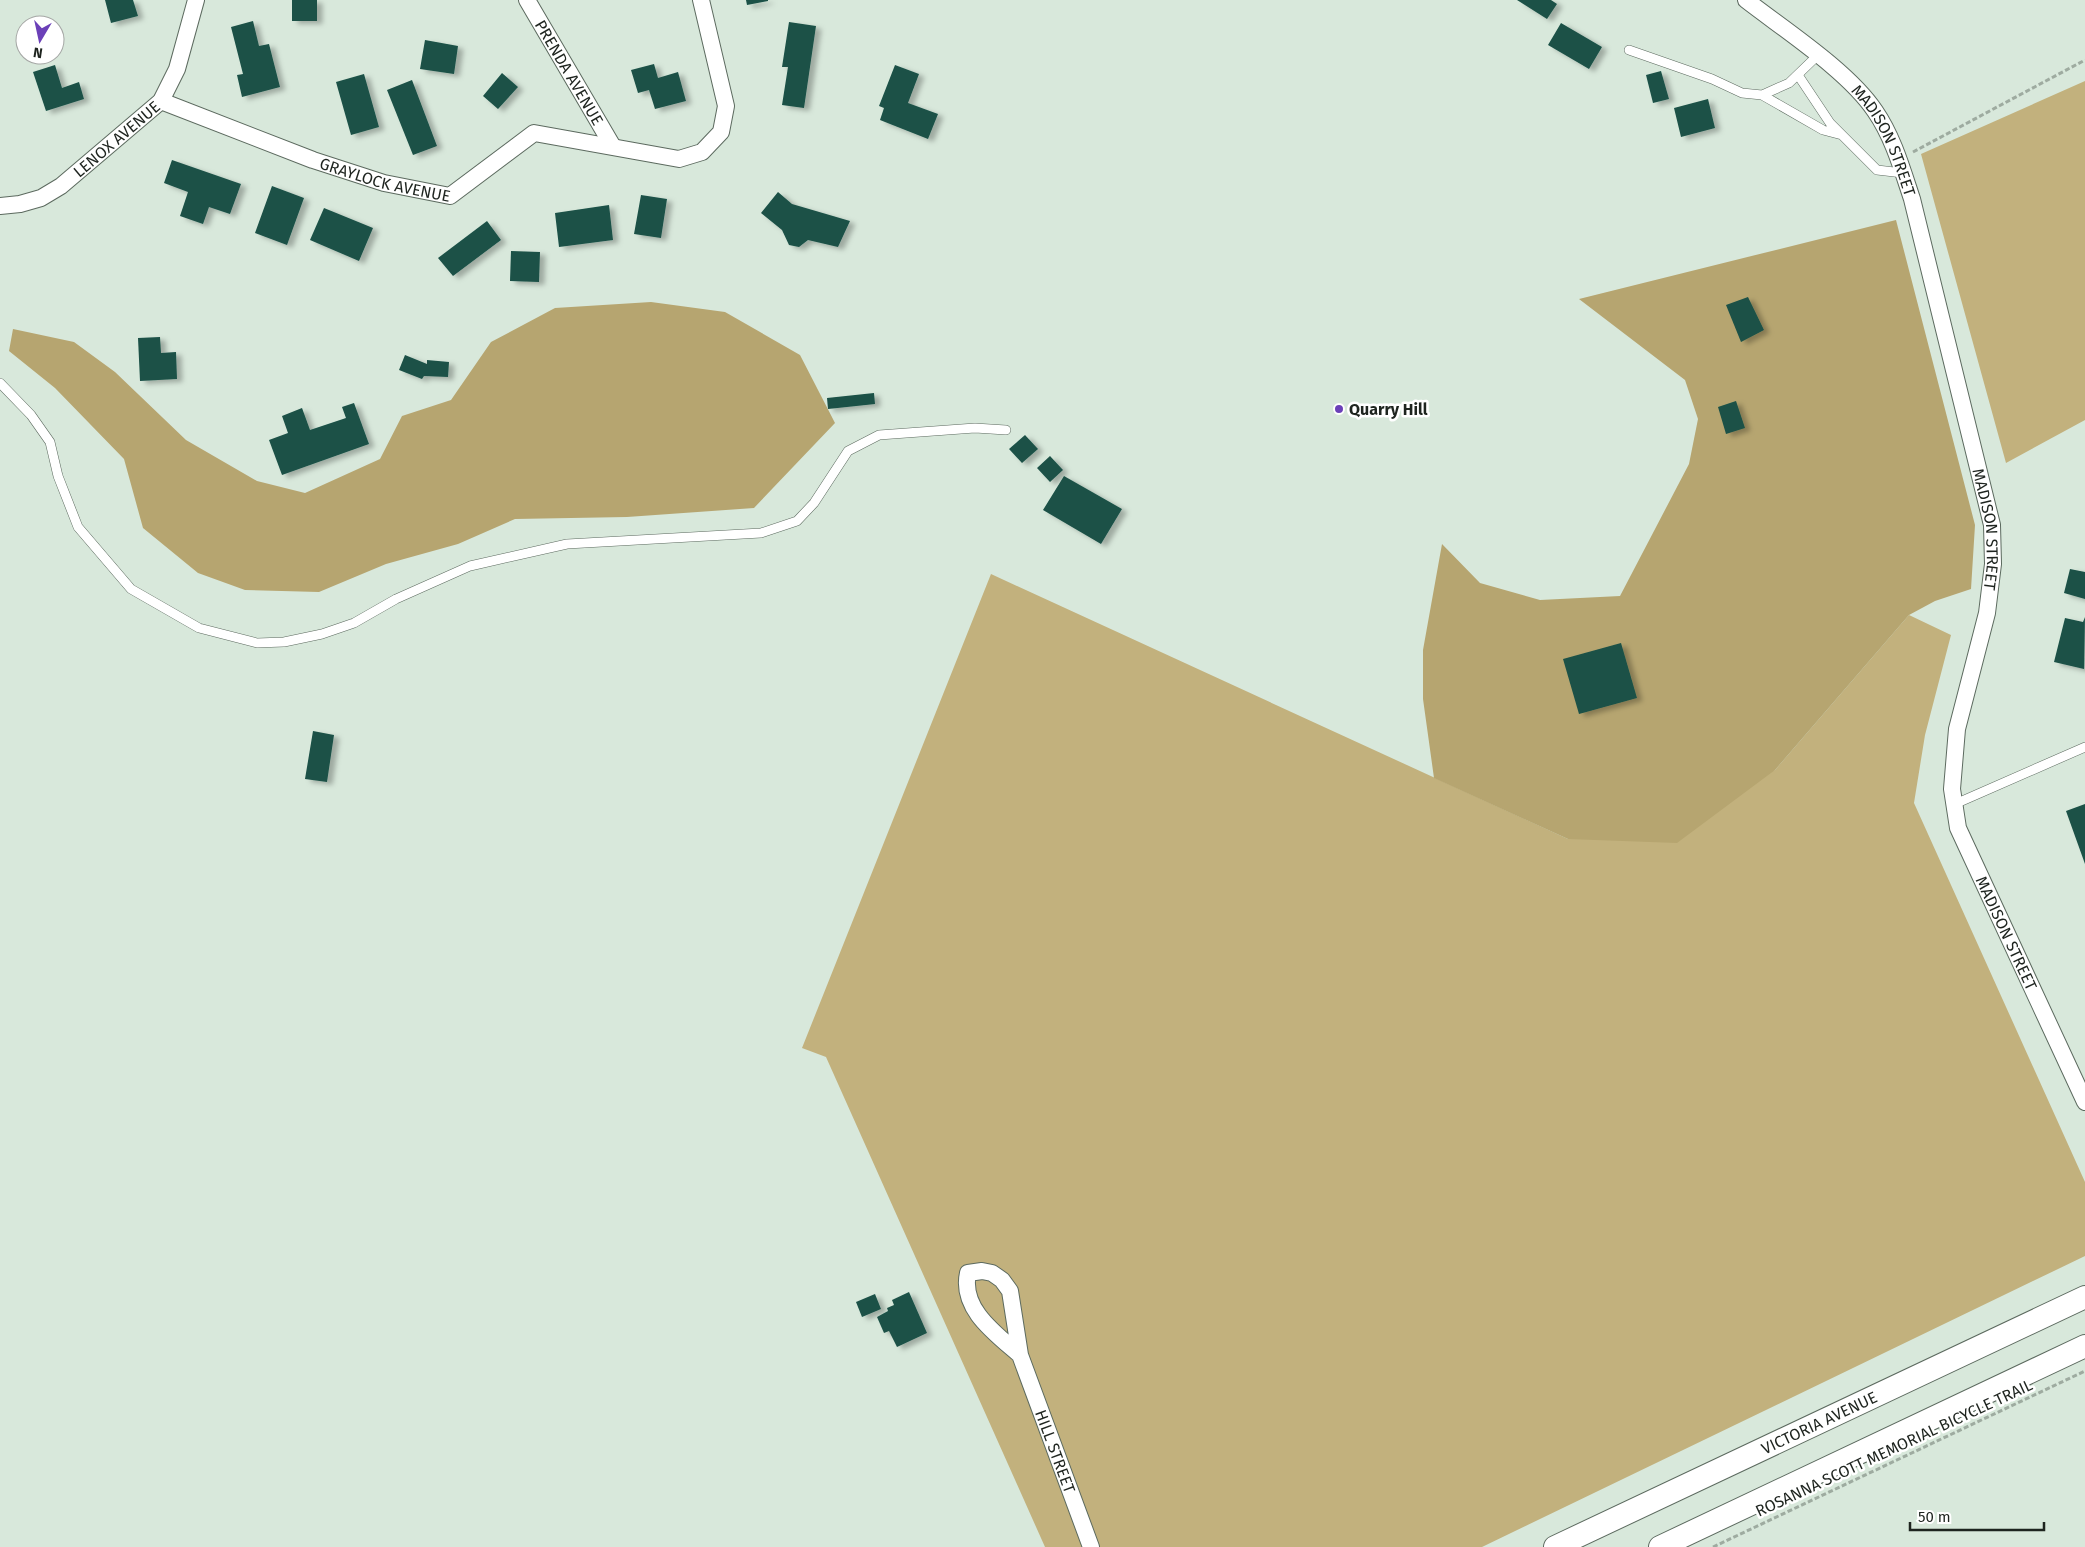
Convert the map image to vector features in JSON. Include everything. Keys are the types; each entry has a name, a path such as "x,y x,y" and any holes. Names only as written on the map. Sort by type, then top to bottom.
{"main road":[{"name":"VICTORIA AVENUE","path":"1554,1547 2085,1297"},
{"path":"1660,1547 2085,1346"}],"street":[{"name":"LENOX AVENUE","path":"0,206 20,204 41,198 61,186 161,101 177,69 196,0"},
{"name":"PRENDA AVENUE","path":"527,0 612,145"},
{"name":"GRAYLOCK AVENUE","path":"161,101 313,160 384,183 450,196 534,133 612,145 680,159 702,152 721,132 726,106 701,0"},
{"name":"MADISON STREET","path":"1746,0 1856,86 1876,112 1901,166 1912,199 1992,525 1993,564 1987,613 1957,729 1952,789 1958,828 2085,1102"},
{"name":"HILL STREET","path":"1020,1356 986,1325 968,1299 965,1286 968,1273 982,1271 992,1273 1002,1280 1010,1291 1020,1356 1092,1547"}],"lane":[{"path":"1629,50 1712,79 1742,93 1762,95 1823,130 1842,135"},
{"path":"1762,95 1790,84 1817,56"},
{"path":"1798,75 1830,123 1877,170 1901,166"},
{"path":"0,383 31,415 50,442 58,476 78,527 131,589 199,628 257,643 284,642 322,634 354,623 396,599 470,566 567,544 761,533 797,521 814,503 848,451 879,435 975,428 1006,430"},
{"path":"1955,804 2085,746"}],"path":[{"path":"1901,166 2085,60"},
{"name":"ROSANNA SCOTT MEMORIAL BICYCLE TRAIL","path":"1713,1547 2085,1371"}],"shaded area":[{"path":"2085,81 2085,420 2006,463 1921,154"},
{"path":"1896,220 1975,525 1971,589 1935,601 1909,615 1775,770 1677,843 1568,839 1434,778 1423,699 1423,650 1442,544 1480,583 1540,600 1620,596 1689,464 1698,419 1685,380 1579,299"},
{"path":"651,302 725,312 800,355 835,423 754,508 627,517 515,519 458,544 386,564 319,592 245,590 198,573 143,528 124,459 55,388 9,351 13,329 74,342 115,372 186,440 257,481 305,493 380,459 402,416 451,400 491,342 555,308"},
{"path":"991,574 1568,839 1775,770 1909,615 1951,635 1925,735 1914,803 2085,1182 2085,1256 1482,1547 1045,1547 826,1057 802,1048"}],"building":[{"path":"105,0 133,0 138,16 111,23"},
{"path":"292,0 317,0 317,21 292,21"},
{"path":"746,0 768,0 768,1 747,5"},
{"path":"1517,0 1551,0 1557,4 1547,19"},
{"path":"253,21 259,46 269,44 280,87 242,97 237,75 243,74 231,27"},
{"path":"789,22 816,26 804,108 782,105 788,67 782,67"},
{"path":"1561,23 1602,47 1589,69 1548,45"},
{"path":"425,40 458,46 454,74 420,69"},
{"path":"654,64 658,78 678,72 686,101 655,109 649,90 638,93 631,70"},
{"path":"55,65 62,88 79,82 84,99 46,111 33,72"},
{"path":"895,65 919,74 908,103 938,114 928,139 880,120 884,108 879,106"},
{"path":"1661,71 1669,99 1653,103 1646,75"},
{"path":"502,73 518,87 498,109 483,96"},
{"path":"364,74 379,127 351,135 336,82"},
{"path":"412,80 437,146 413,155 387,90"},
{"path":"1708,99 1715,128 1681,137 1674,108"},
{"path":"172,160 241,184 230,214 209,207 203,224 180,216 188,192 164,183"},
{"path":"272,186 304,198 287,245 255,233"},
{"path":"778,192 792,204 850,221 838,247 808,240 799,247 789,245 782,230 761,213"},
{"path":"641,195 667,199 661,238 634,234"},
{"path":"609,205 613,240 559,247 555,213"},
{"path":"324,208 373,228 359,261 310,240"},
{"path":"487,221 501,240 453,276 438,258"},
{"path":"511,251 540,252 539,282 510,281"},
{"path":"1748,297 1764,330 1741,342 1726,305"},
{"path":"160,337 161,353 176,352 177,379 140,381 138,338"},
{"path":"405,355 427,364 427,360 449,362 448,377 424,376 422,379 399,370"},
{"path":"874,393 875,404 828,409 827,398"},
{"path":"1736,401 1745,428 1726,434 1718,407"},
{"path":"354,403 369,444 282,475 269,440 288,433 282,416 302,408 310,430 346,418 342,407"},
{"path":"1025,435 1038,449 1022,463 1009,449"},
{"path":"1050,456 1063,470 1050,482 1037,468"},
{"path":"1064,476 1122,509 1101,544 1043,510"},
{"path":"2070,569 2085,572 2085,599 2064,593"},
{"path":"2085,617 2084,669 2054,662 2065,618 2083,622"},
{"path":"1621,643 1637,698 1579,714 1563,659"},
{"path":"313,731 334,735 327,782 305,779"},
{"path":"2085,804 2085,864 2066,811"},
{"path":"909,1292 927,1333 897,1347 889,1331 884,1333 877,1317 888,1311 887,1308 894,1305 892,1300"},
{"path":"875,1294 881,1309 862,1317 856,1302"}],"place":[{"name":"Quarry Hill","path":"1339,409"}]}
